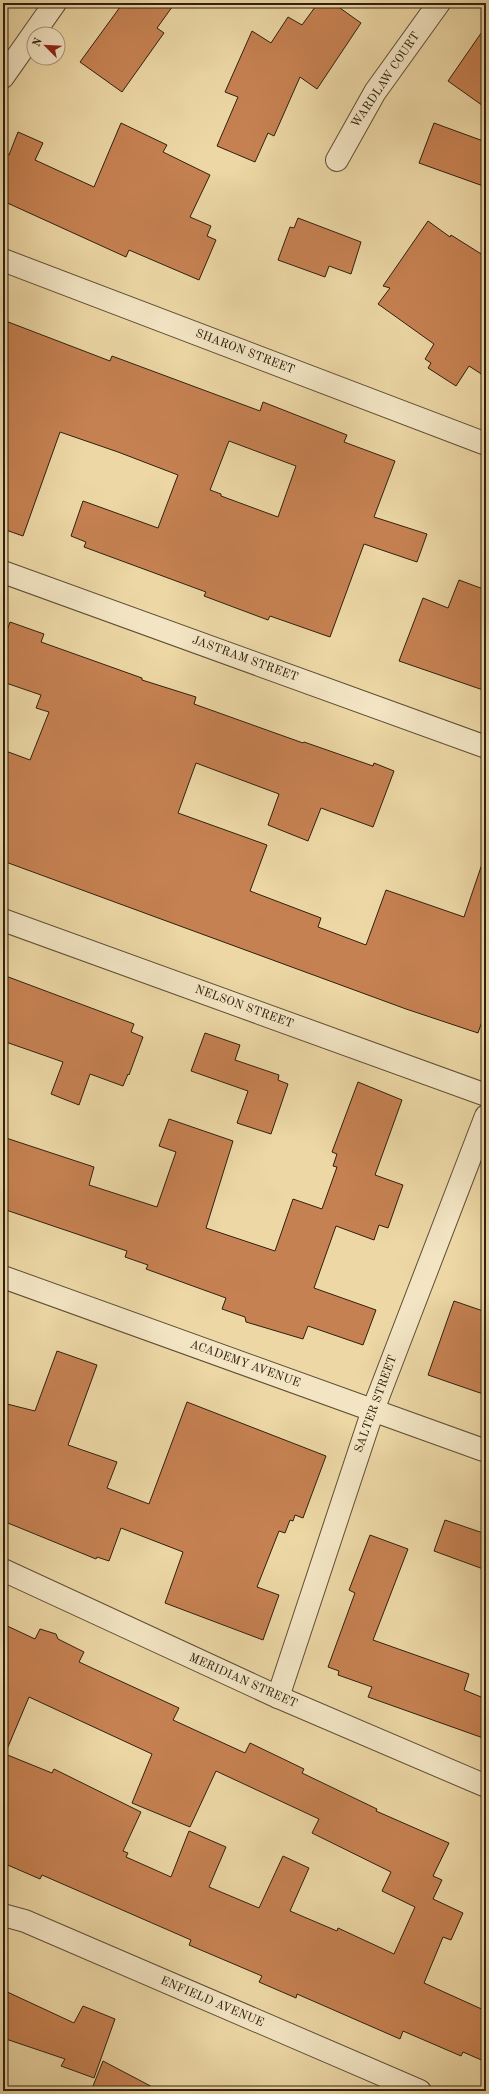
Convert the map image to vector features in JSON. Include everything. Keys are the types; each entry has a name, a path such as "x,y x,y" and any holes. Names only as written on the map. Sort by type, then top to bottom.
{"street":[{"path":"3,77 55,3"},
{"name":"WARDLAW COURT","path":"337,160 375,92 439,3"},
{"name":"SHARON STREET","path":"3,260 486,444"},
{"name":"JASTRAM STREET","path":"3,572 486,746"},
{"name":"NELSON STREET","path":"3,920 486,1095"},
{"name":"SALTER STREET","path":"278,1697 373,1410 486,1116"},
{"name":"ACADEMY AVENUE","path":"3,1277 486,1451"},
{"name":"MERIDIAN STREET","path":"3,1570 278,1697 486,1786"},
{"name":"ENFIELD AVENUE","path":"3,1915 25,1921 420,2091"}],"building":[{"path":"123,3 175,3 157,28 164,33 122,92 80,62"},
{"path":"318,3 333,3 361,23 317,89 300,77 274,136 268,133 255,162 217,146 238,97 225,92 252,31 271,43 288,17 302,25"},
{"path":"486,26 486,108 448,81"},
{"path":"121,123 167,145 163,152 210,175 190,217 211,226 207,236 216,240 199,280 129,250 126,257 3,201 3,152 9,155 18,132 43,143 35,160 94,187"},
{"path":"434,123 486,142 486,187 419,163"},
{"path":"298,218 361,242 351,274 329,266 325,277 278,260 290,227 294,228"},
{"path":"428,221 450,237 451,235 486,257 486,377 469,366 456,386 428,368 431,363 425,359 434,344 378,304 390,288 383,286"},
{"path":"3,320 110,361 112,356 260,411 263,402 347,435 344,442 395,461 374,517 427,534 417,562 364,544 330,637 270,616 268,620 204,596 206,592 84,547 86,542 71,536 83,501 158,528 178,475 60,432 23,536 3,529","holes":["229,441 296,466 278,517 221,496 221,494 210,490"]},
{"path":"459,580 486,590 486,691 399,661 423,598 448,608"},
{"path":"10,622 44,634 41,642 142,678 142,680 196,697 194,704 303,743 304,742 373,766 374,763 394,771 373,827 321,808 308,841 268,825 279,794 196,763 178,813 267,845 250,891 321,918 318,927 366,945 386,890 464,917 482,864 486,864 486,1010 478,1033 406,1009 3,861 3,750 30,760 49,712 36,708 41,695 3,682 3,642"},
{"path":"3,975 134,1024 131,1032 143,1037 129,1075 128,1074 123,1086 90,1074 79,1105 51,1094 63,1062 3,1041"},
{"path":"205,1033 240,1045 235,1060 279,1075 278,1080 288,1084 271,1134 237,1123 248,1091 191,1071"},
{"path":"358,1082 402,1100 375,1175 403,1185 388,1228 379,1225 374,1240 336,1226 314,1288 376,1310 363,1345 308,1326 303,1339 246,1322 245,1317 222,1309 226,1298 146,1269 148,1265 125,1257 127,1251 3,1209 3,1137 94,1167 89,1185 157,1207 176,1152 159,1146 169,1119 233,1141 206,1228 275,1251 293,1199 322,1209 337,1167 333,1166 337,1154 332,1152"},
{"path":"454,1301 486,1312 486,1395 428,1375"},
{"path":"57,1351 97,1365 68,1445 117,1462 107,1488 149,1504 187,1402 326,1456 303,1518 295,1515 293,1521 290,1520 285,1533 279,1531 257,1587 279,1595 263,1640 165,1603 183,1552 121,1528 109,1561 97,1557 96,1559 3,1521 3,1403 35,1411"},
{"path":"445,1520 486,1534 486,1570 434,1551"},
{"path":"370,1535 408,1549 373,1640 469,1674 464,1690 486,1699 486,1739 368,1697 372,1687 338,1675 339,1671 328,1667 355,1593 349,1590"},
{"path":"3,1624 35,1639 40,1629 56,1634 58,1639 84,1652 79,1662 179,1708 173,1720 245,1753 250,1743 304,1769 302,1773 377,1809 376,1811 449,1843 433,1876 442,1880 433,1899 463,1913 451,1940 443,1937 424,1983 486,2011 486,2062 463,2052 461,2056 403,2031 400,2039 297,1994 296,1998 259,1982 262,1976 189,1945 191,1940 42,1875 40,1879 3,1863","holes":["29,1697 152,1754 132,1803 190,1827 216,1771 319,1819 312,1833 391,1872 382,1891 415,1907 394,1954 338,1928 337,1931 290,1911 309,1868 283,1856 259,1908 209,1887 226,1847 189,1831 171,1877 126,1857 128,1853 123,1851 141,1812 54,1769 52,1773 5,1754"]},
{"path":"3,1990 74,2023 83,2006 115,2019 94,2078 61,2066 65,2059 3,2038"},
{"path":"103,2061 160,2091 91,2091"}]}
